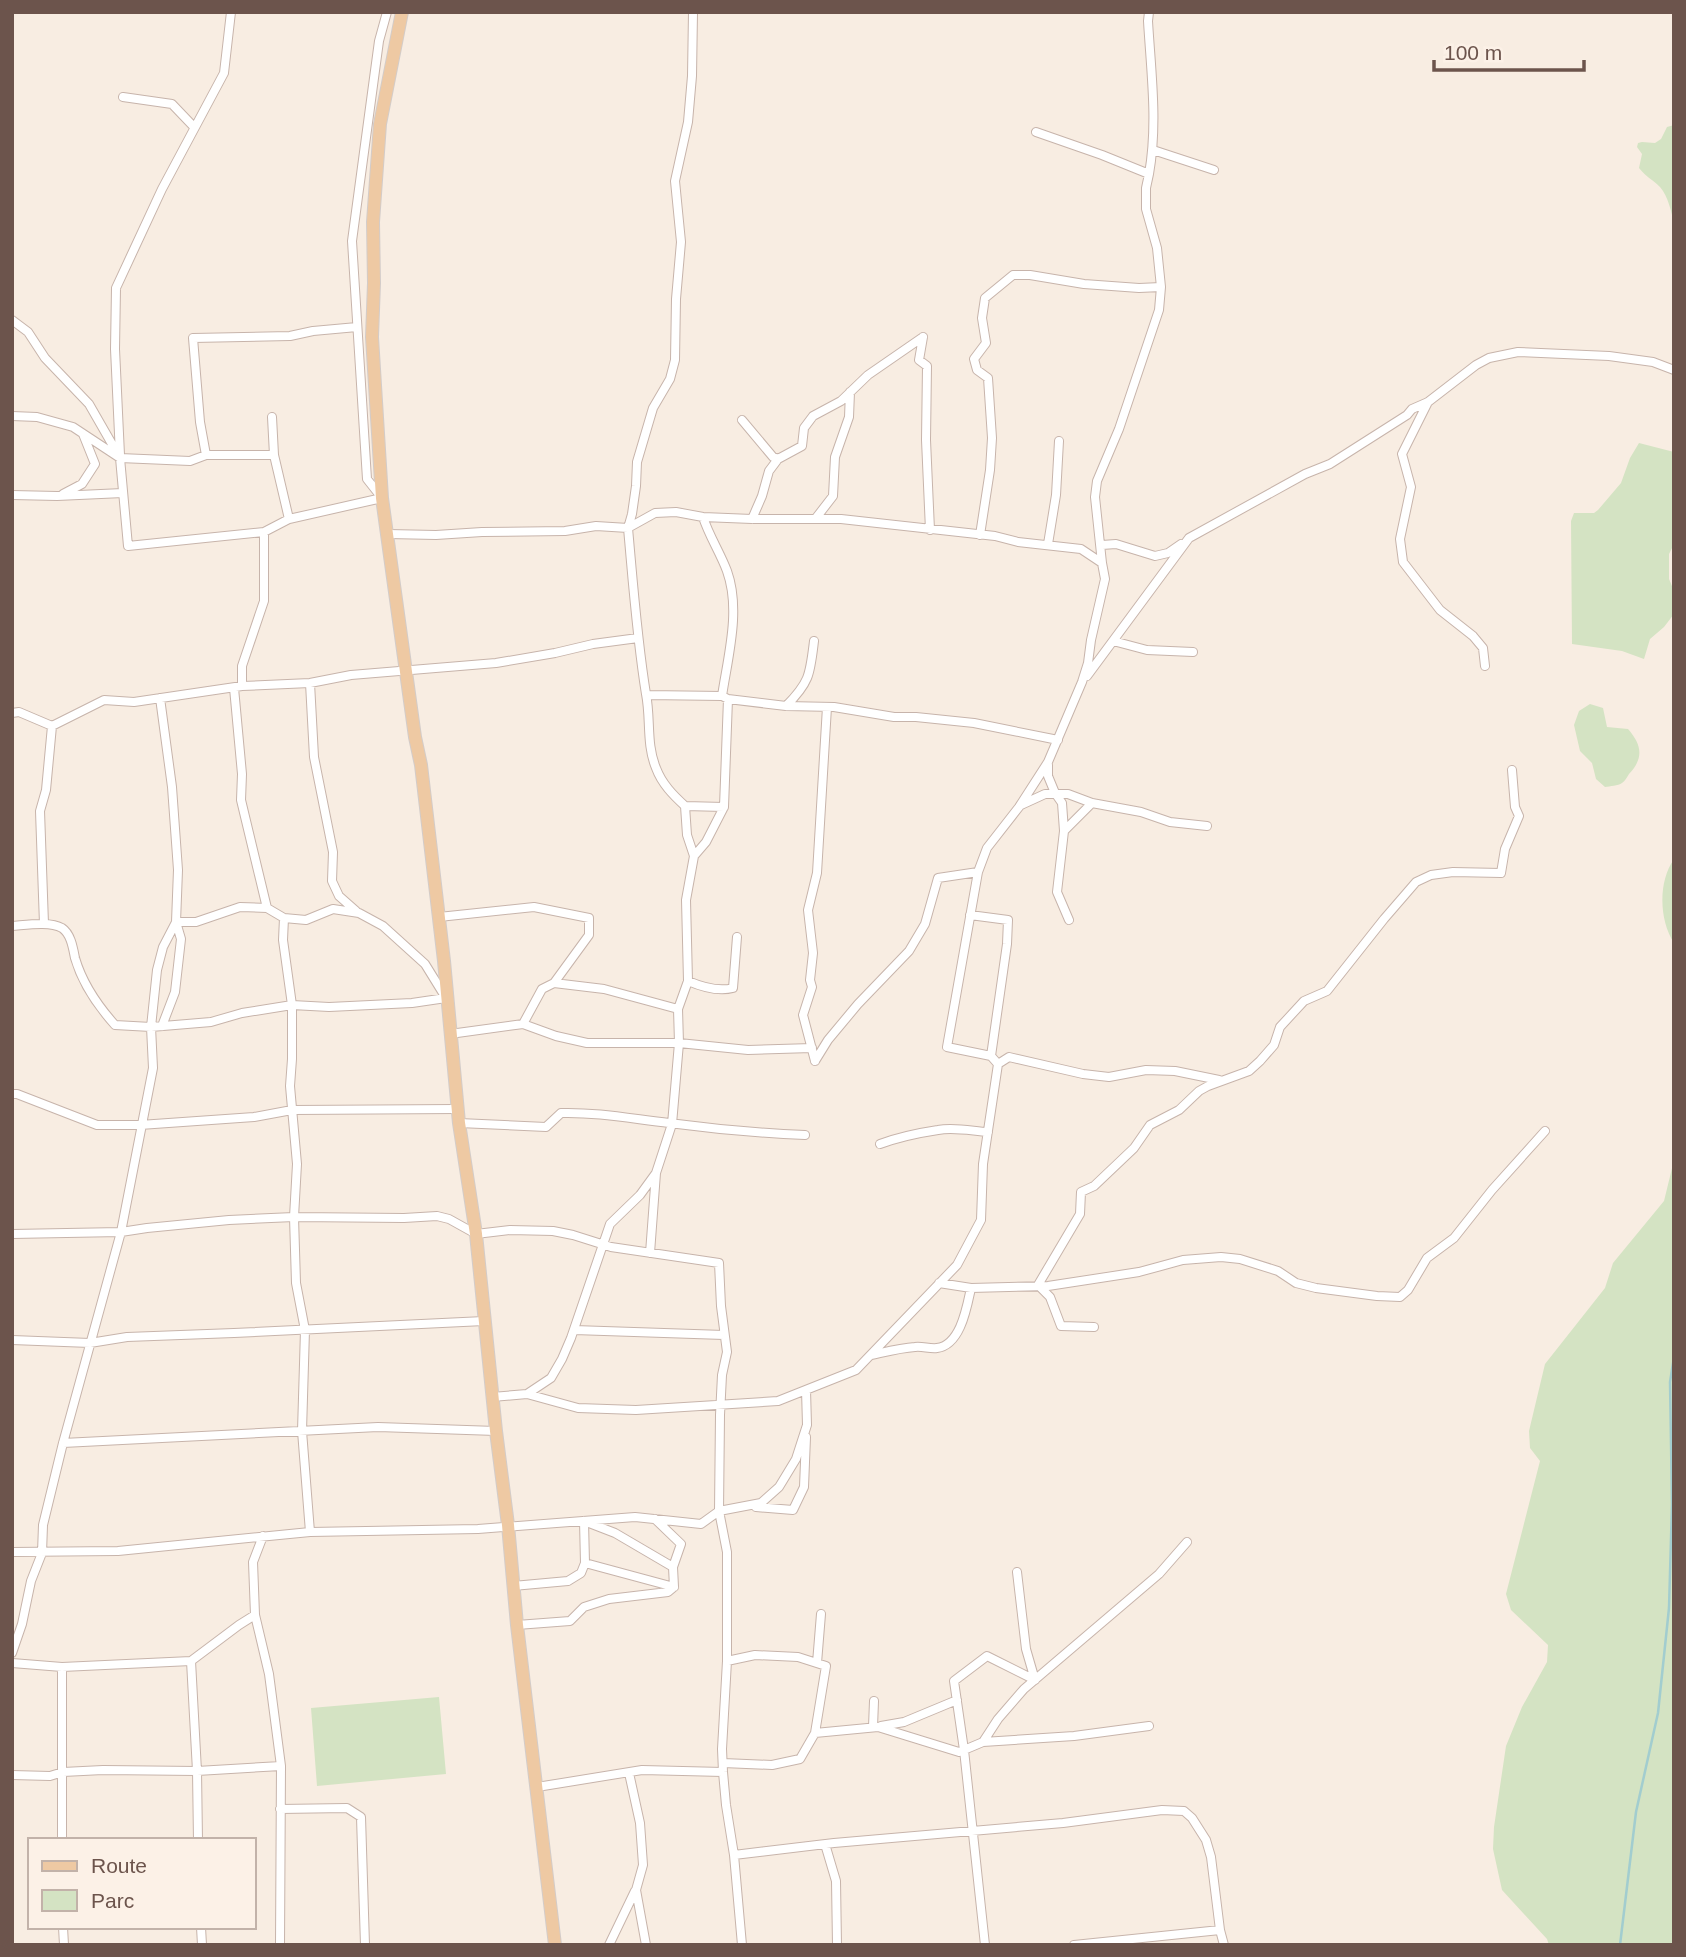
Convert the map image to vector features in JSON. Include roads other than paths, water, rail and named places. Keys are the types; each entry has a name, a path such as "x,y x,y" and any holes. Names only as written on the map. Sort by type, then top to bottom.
{"main road":[{"path":"403,13 380,124 373,222 372,337 382,498 421,765 459,1124 476,1234 517,1625 555,1945"}],"street":[{"path":"232,12 224,73 162,189 116,288 115,349 120,458 128,546 264,532 289,519 382,498 367,479 352,241 379,41 387,12"},
{"path":"693,12 688,122 675,181 681,242 675,360 670,379 653,408 636,462 635,495 628,528 650,746 656,769 668,790 685,806 724,807"},
{"path":"998,1064 991,1056 947,1047 978,872 986,848 1048,762 1088,663 1105,579 1096,497 1097,481 1119,429 1159,310 1161,288 1157,248 1146,208 1146,188 1153,150 1154,109 1149,12"},
{"path":"123,97 172,104 194,127"},
{"path":"1036,132 1149,174"},
{"path":"1153,150 1214,170"},
{"path":"980,535 992,438 988,378 977,370 974,359 986,343 982,318 985,298 1013,275 1030,275 1084,284 1161,288"},
{"path":"12,320 28,332 45,358 89,404 120,458"},
{"path":"206,455 200,422 193,338 290,335 357,327"},
{"path":"752,519 769,471 778,459 802,446 804,428 813,416 841,401 868,375 923,337 919,360 927,366 926,440 930,530"},
{"path":"1102,545 1116,544 1155,556 1168,553 1189,538 1306,474 1330,464 1407,415 1412,409 1428,402 1489,358 1518,352 1609,356 1653,362 1674,370"},
{"path":"816,518 833,496 835,457 849,417 850,392"},
{"path":"1428,402 1402,454 1411,486 1400,539 1403,562 1440,611 1473,636 1483,648 1485,666"},
{"path":"12,416 37,417 73,427 120,458 190,461 206,455 274,455"},
{"path":"272,417 274,455 289,519"},
{"path":"742,419 772,457 778,459"},
{"path":"57,496 82,484 95,464 82,433"},
{"path":"1048,544 1056,495 1059,440"},
{"path":"12,495 123,493"},
{"path":"388,534 565,531 596,526 628,528 655,513 676,512 702,517 816,518 980,535 1081,549 1102,563"},
{"path":"694,856 706,842 724,807 725,697 734,610 727,571 702,517"},
{"path":"264,532 264,601 242,666 238,687 241,800 267,908"},
{"path":"1082,682 1189,538"},
{"path":"12,713 19,712 52,726 104,700 134,702 238,687 310,683 351,675 496,663 638,638"},
{"path":"786,706 808,678 814,641"},
{"path":"1113,641 1147,650 1193,652"},
{"path":"12,926 44,924 62,928 70,938 78,967 100,1009 115,1025 151,1027 211,1022 292,1004 329,1007 411,1003 446,998 425,964 383,926 359,914 339,896 332,881 333,852 314,757 310,683"},
{"path":"646,695 725,697 786,706 827,707 894,717 974,723 1058,740"},
{"path":"160,698 172,787 178,870 176,922 181,939 175,992 162,1026"},
{"path":"827,707 817,873 808,910 813,953 810,980 812,987 803,1015 815,1060 858,1004 909,951 925,925 938,878 978,872"},
{"path":"44,924 40,811 46,790 52,726"},
{"path":"1048,762 1048,776 1062,803 1064,831 1057,892 1069,920"},
{"path":"1038,1285 1080,1214 1081,1192 1094,1186 1134,1148 1150,1125 1179,1110 1199,1091 1249,1071 1269,1053 1280,1027 1304,1001 1327,991 1416,882 1431,875 1453,872 1502,873 1505,849 1518,816 1512,770"},
{"path":"1018,807 1045,794 1068,794 1092,803 1141,812 1170,822 1207,826"},
{"path":"1064,831 1092,803"},
{"path":"650,1253 656,1173 672,1124 679,1043 678,1009 688,981 686,900 694,856 687,835 685,806"},
{"path":"176,922 196,922 240,907 267,908 284,918 306,920 333,909 359,914"},
{"path":"439,917 534,907 589,918 589,935 554,983 542,989 523,1024"},
{"path":"970,915 1007,920 1007,944 991,1056"},
{"path":"284,918 292,1004 290,1086 297,1164 294,1217 296,1283 305,1330 302,1431 310,1531"},
{"path":"12,1653 22,1624 31,1581 42,1553 43,1525 63,1443 121,1232 153,1068 151,1027 157,971 163,947 176,922"},
{"path":"688,981 701,987 726,990 733,988 737,937"},
{"path":"554,983 604,989 678,1009"},
{"path":"450,1034 523,1024 556,1036 587,1043 679,1043 748,1050 812,1048"},
{"path":"492,1397 527,1394 578,1408 636,1410 778,1401 856,1370 957,1265 981,1220 983,1164 998,1064 1009,1057 1083,1074 1109,1077 1146,1070 1175,1071 1222,1081"},
{"path":"12,1094 97,1125 140,1125 254,1117 292,1110 458,1109"},
{"path":"459,1124 546,1127 561,1113 570,1113 752,1133 805,1135"},
{"path":"880,1144 905,1135 940,1129 988,1132"},
{"path":"939,1283 971,1288 1048,1286 1139,1272 1183,1259 1221,1257 1240,1259 1278,1271 1296,1283 1316,1288 1400,1297 1408,1290 1427,1258 1454,1238 1545,1130"},
{"path":"527,1394 551,1378 562,1359 610,1224 640,1195 656,1173"},
{"path":"12,1234 121,1232 229,1220 294,1217 437,1216 449,1219 476,1234 510,1230 553,1231 602,1245 719,1263 727,1352 722,1375 719,1511 727,1552 723,1768 742,1945"},
{"path":"1038,1285 1050,1297 1062,1326 1094,1327"},
{"path":"870,1355 917,1346 939,1348 950,1342 965,1317 971,1288"},
{"path":"12,1340 90,1343 127,1337 484,1321"},
{"path":"573,1330 724,1335"},
{"path":"746,1506 793,1510 804,1487 806,1390"},
{"path":"12,1552 118,1550 310,1531 478,1529 635,1517 701,1524 719,1511 761,1503 779,1487 796,1459 807,1425"},
{"path":"63,1443 378,1427 496,1431"},
{"path":"655,1519 681,1544 673,1567 674,1587"},
{"path":"513,1586 568,1581 581,1573 585,1563 584,1521"},
{"path":"584,1521 615,1533 673,1567"},
{"path":"264,1536 253,1562 255,1615 269,1674 281,1766 280,1945"},
{"path":"983,1742 998,1719 1024,1689 1158,1574 1187,1542"},
{"path":"585,1563 674,1587"},
{"path":"1017,1572 1026,1649 1035,1680"},
{"path":"517,1625 570,1621 584,1607 609,1599 668,1591 674,1587"},
{"path":"817,1663 821,1614"},
{"path":"12,1663 62,1667 191,1661 255,1615"},
{"path":"537,1787 642,1770 772,1765 800,1759 815,1733 826,1666 799,1657 755,1655 727,1661"},
{"path":"985,1945 954,1681 987,1656 1035,1680"},
{"path":"191,1661 198,1838"},
{"path":"62,1667 62,1838"},
{"path":"815,1733 904,1721 957,1700"},
{"path":"874,1701 875,1727"},
{"path":"875,1727 959,1752 983,1742 1074,1736 1149,1726"},
{"path":"12,1775 50,1776 63,1772 103,1770 197,1771 281,1766"},
{"path":"610,1945 636,1890 643,1865 640,1823 629,1773"},
{"path":"280,1809 348,1808 361,1816 365,1945"},
{"path":"734,1855 825,1844 1063,1823 1162,1810 1184,1811 1192,1818 1209,1849 1224,1945"},
{"path":"825,1844 836,1881 836,1945"},
{"path":"636,1890 646,1945"},
{"path":"1074,1945 1220,1930"}],"waterway":[{"path":"1620,1945 1636,1812 1658,1713 1669,1608 1672,1504 1670,1382 1674,1357"}]}
